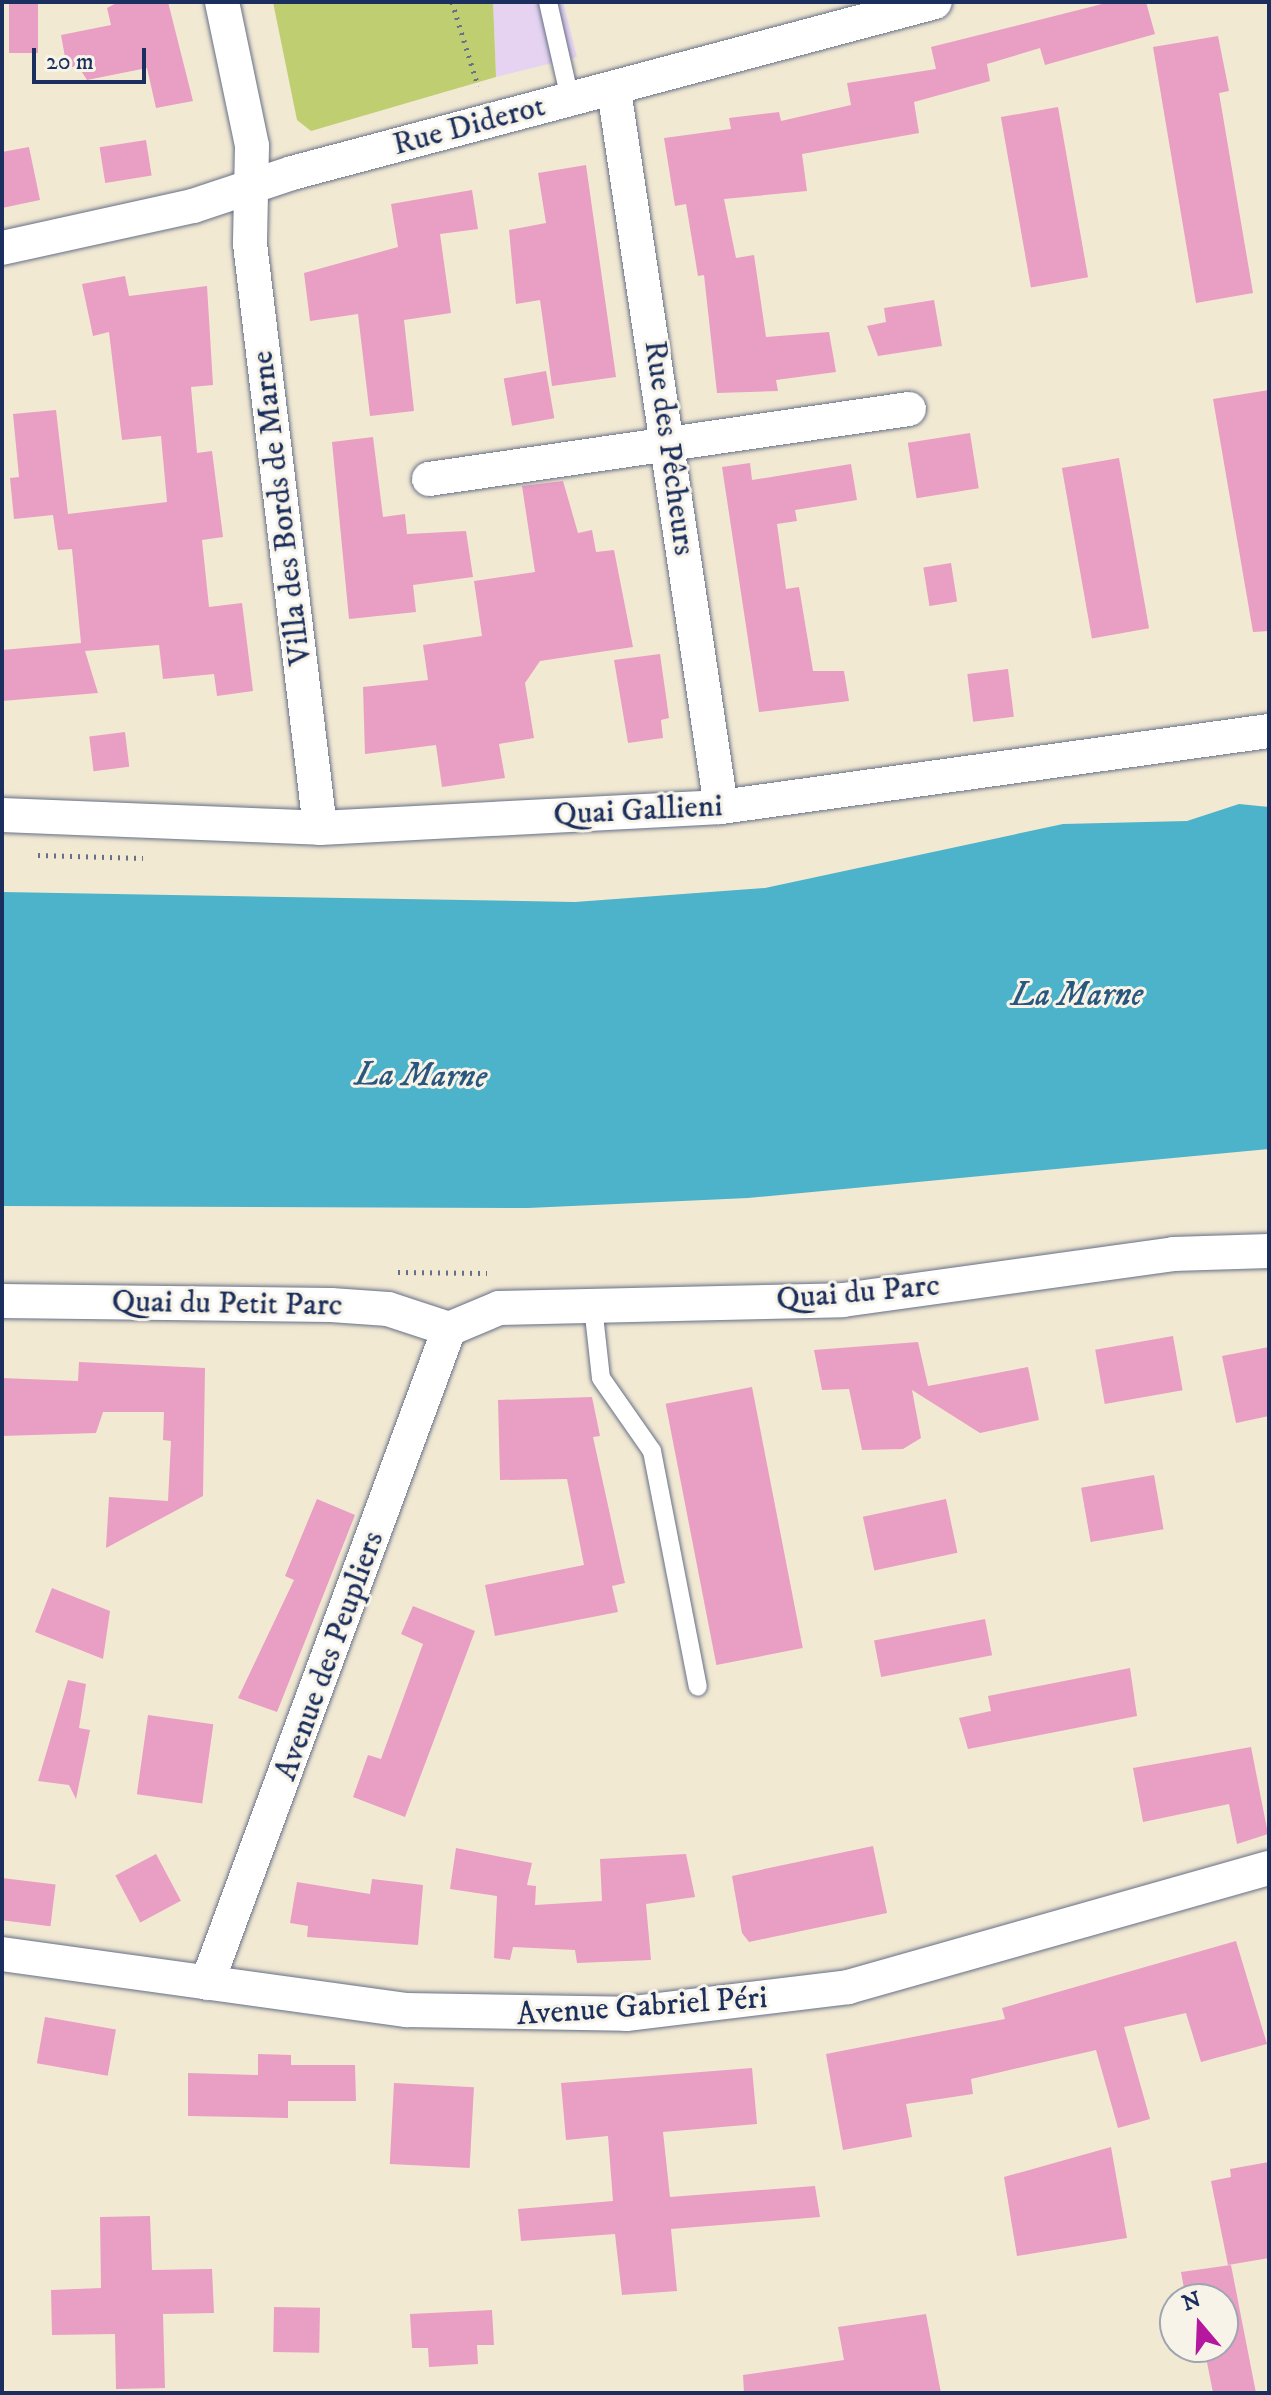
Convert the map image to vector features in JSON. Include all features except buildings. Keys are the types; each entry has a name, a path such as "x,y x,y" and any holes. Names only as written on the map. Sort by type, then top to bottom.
{"street":[{"name":"Villa des Bords de Marne","path":"222,2 252,146 250,244 320,828"},
{"name":"Rue Diderot","path":"2,248 251,187 935,2"},
{"name":"Rue des Pêcheurs","path":"614,90 721,807"},
{"path":"429,479 909,409"},
{"name":"Quai Gallieni","path":"2,815 320,828 721,807 1269,731"},
{"name":"Quai du Parc","path":"449,1329 499,1308 843,1300 1173,1254 1269,1251"},
{"name":"Quai du Petit Parc","path":"2,1301 331,1305 388,1309 449,1329"},
{"name":"Avenue des Peupliers","path":"207,1983 449,1329"},
{"name":"Avenue Gabriel Péri","path":"2,1954 207,1983 503,2017 768,2001 956,1960 1269,1868"}],"lane":[{"path":"548,2 570,99"},
{"path":"593,1306 601,1378 652,1451 698,1687"}],"path":[{"path":"452,2 480,95"}],"shaded area":[{"path":"493,2 563,2 577,57 496,77"}],"green space":[{"path":"273,2 493,2 496,77 311,131 297,120"}],"water":[{"name":"La Marne","path":"1239,804 1269,807 1269,1149 748,1198 528,1208 2,1206 2,892 575,902 765,888 1063,824 1187,821"}]}
